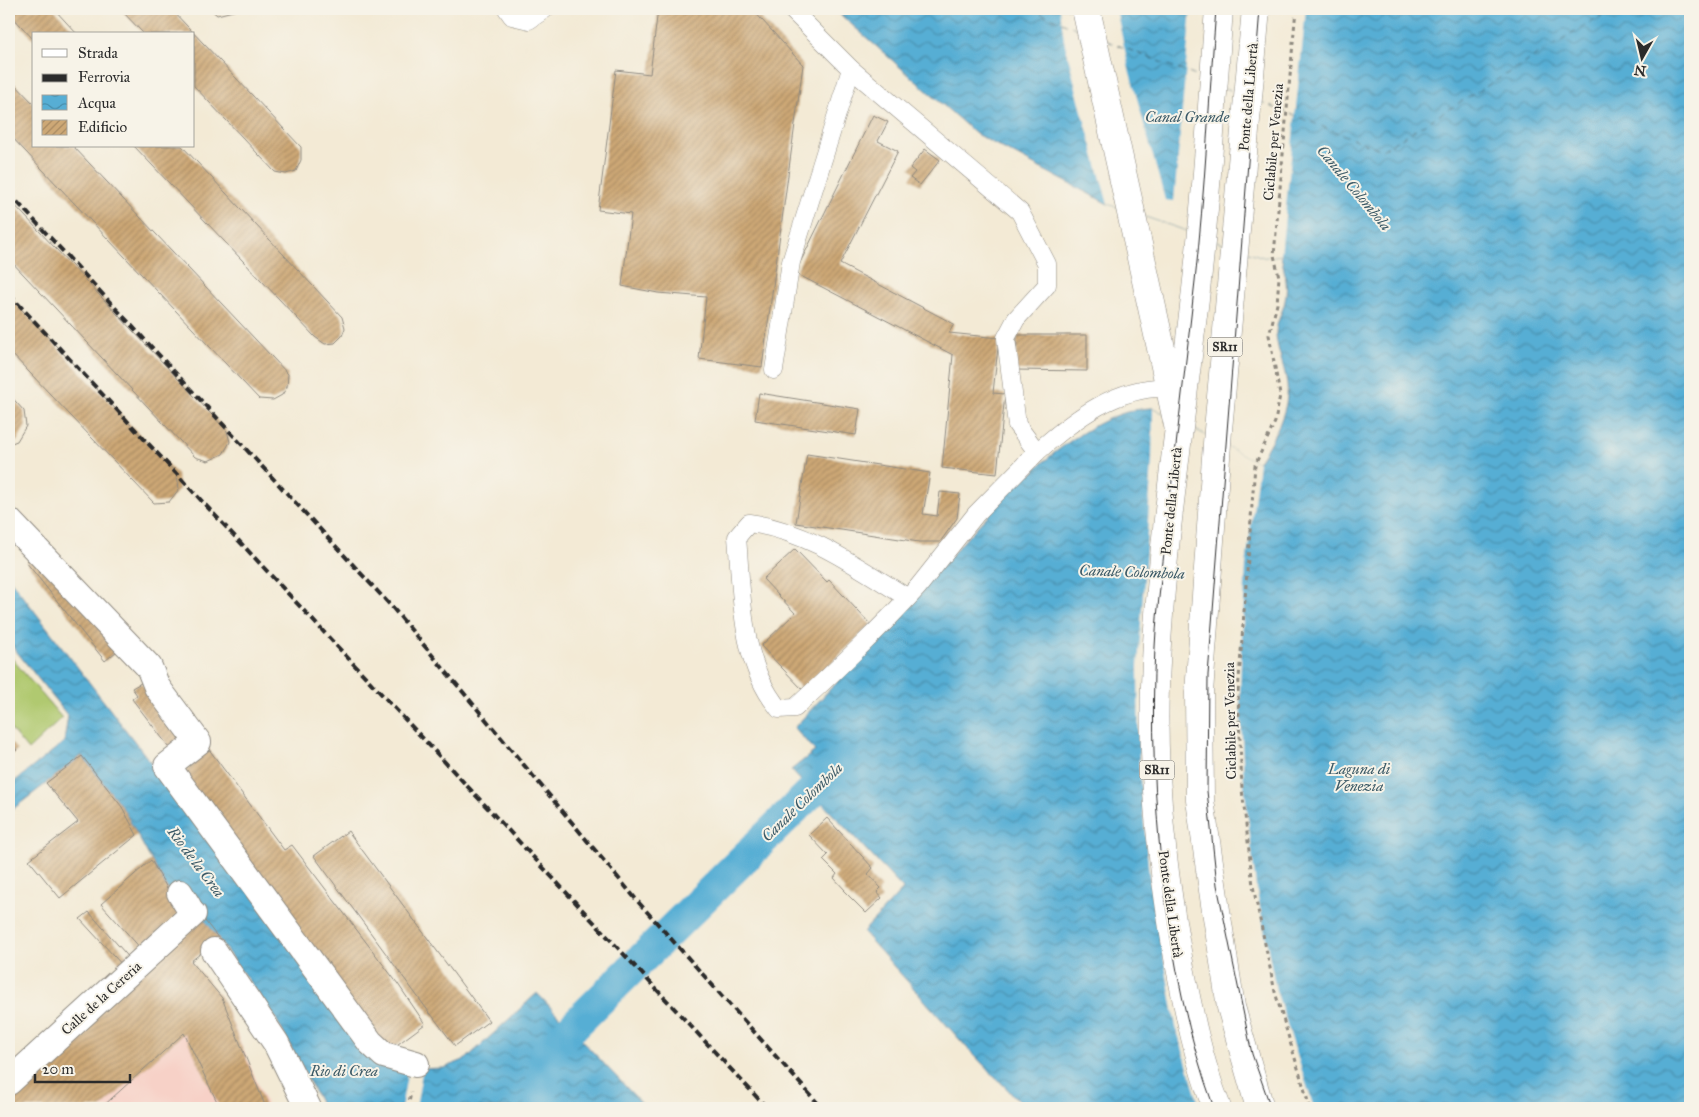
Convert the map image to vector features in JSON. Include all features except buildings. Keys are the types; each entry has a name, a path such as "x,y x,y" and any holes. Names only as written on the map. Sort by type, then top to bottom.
{"main road":[{"path":"1086,9 1178,426"},
{"name":"Ponte della Libertà","path":"1216,1108 1188,1008 1170,912 1156,762 1155,688 1158,630 1178,426 1197,278 1219,9"},
{"name":"Ponte della Libertà","path":"1256,9 1218,430 1199,693 1200,800 1231,1007 1260,1108"}],"street":[{"path":"9,521 149,667 156,687 198,742 166,766 370,1042 384,1055 416,1064"},
{"name":"Calle de la Cereria","path":"9,1082 187,904"},
{"path":"214,951 276,1043 308,1108"}],"lane":[{"path":"507,9 512,16 529,20 545,9"},
{"path":"791,9 851,69 1020,212 1047,264 1047,285 1016,319 1006,338 1017,426 1037,452"},
{"path":"774,370 791,262 851,69"},
{"path":"908,598 841,557 801,538 766,525 749,523 737,537 748,646 770,698 779,709 795,708 873,636 908,598 976,514 1037,452 1077,418 1118,397 1147,388 1170,388"}],"path":[{"name":"Ciclabile per Venezia","path":"1296,9 1274,256 1280,277 1277,304 1270,335 1277,371 1279,409 1275,422 1254,465 1238,692 1242,789 1253,886 1275,992 1310,1108"}],"shaded area":[{"path":"173,940 222,998 268,1108 9,1108 9,1088"}],"green space":[{"path":"9,655 62,718 28,750 9,727"}],"water":[{"name":"Laguna di Venezia","path":"834,9 1690,9 1690,1108 1026,1108 970,1051 863,932 903,889 791,770 815,751 794,728 994,508 1056,451 1089,429 1121,414 1153,408 1258,463 1279,425 1286,405 1287,384 1276,334 1285,301 1286,278 1281,255 1264,257 1108,204 976,134"},
{"name":"Rio di Crea","path":"9,578 234,871 418,1069 444,1068 466,1059 537,993 646,1108 323,1108 275,1017 202,917 171,896 122,807 82,756 9,812 9,786 64,742 68,716 9,642"}],"pier":[{"path":"1060,9 1116,9 1129,69 1165,200 1174,201 1191,9 1306,9 1281,255 1264,257 1108,204 1064,40"},
{"path":"1153,408 1259,463 1246,566 1241,656 1240,695 1244,784 1256,887 1276,990 1314,1108 1200,1108 1176,1027 1149,874 1139,767 1138,667 1152,462"},
{"path":"409,1065 423,1067 416,1108 401,1108"}],"waterway":[{"name":"Canale Colombola","path":"540,1108 546,1053 844,760"}],"ferry route":[{"path":"1031,9 1078,29"},
{"path":"1260,102 1382,150 1613,9"},
{"path":"1107,41 1201,78"},
{"path":"1225,88 1236,92"}],"tram line":[{"path":"1214,1108 1197,1055 1183,999 1172,941 1157,821 1153,703 1157,616 1192,311 1204,179 1216,9"},
{"path":"1260,9 1208,675 1207,791 1217,885 1252,1054 1271,1108"}],"railway":[{"path":"9,193 392,607 640,904 822,1108"},
{"path":"9,294 767,1108"}],"water label":[{"name":"Canal Grande","path":"1187,117"},
{"name":"Rio de la Crea","path":"196,862"}]}
